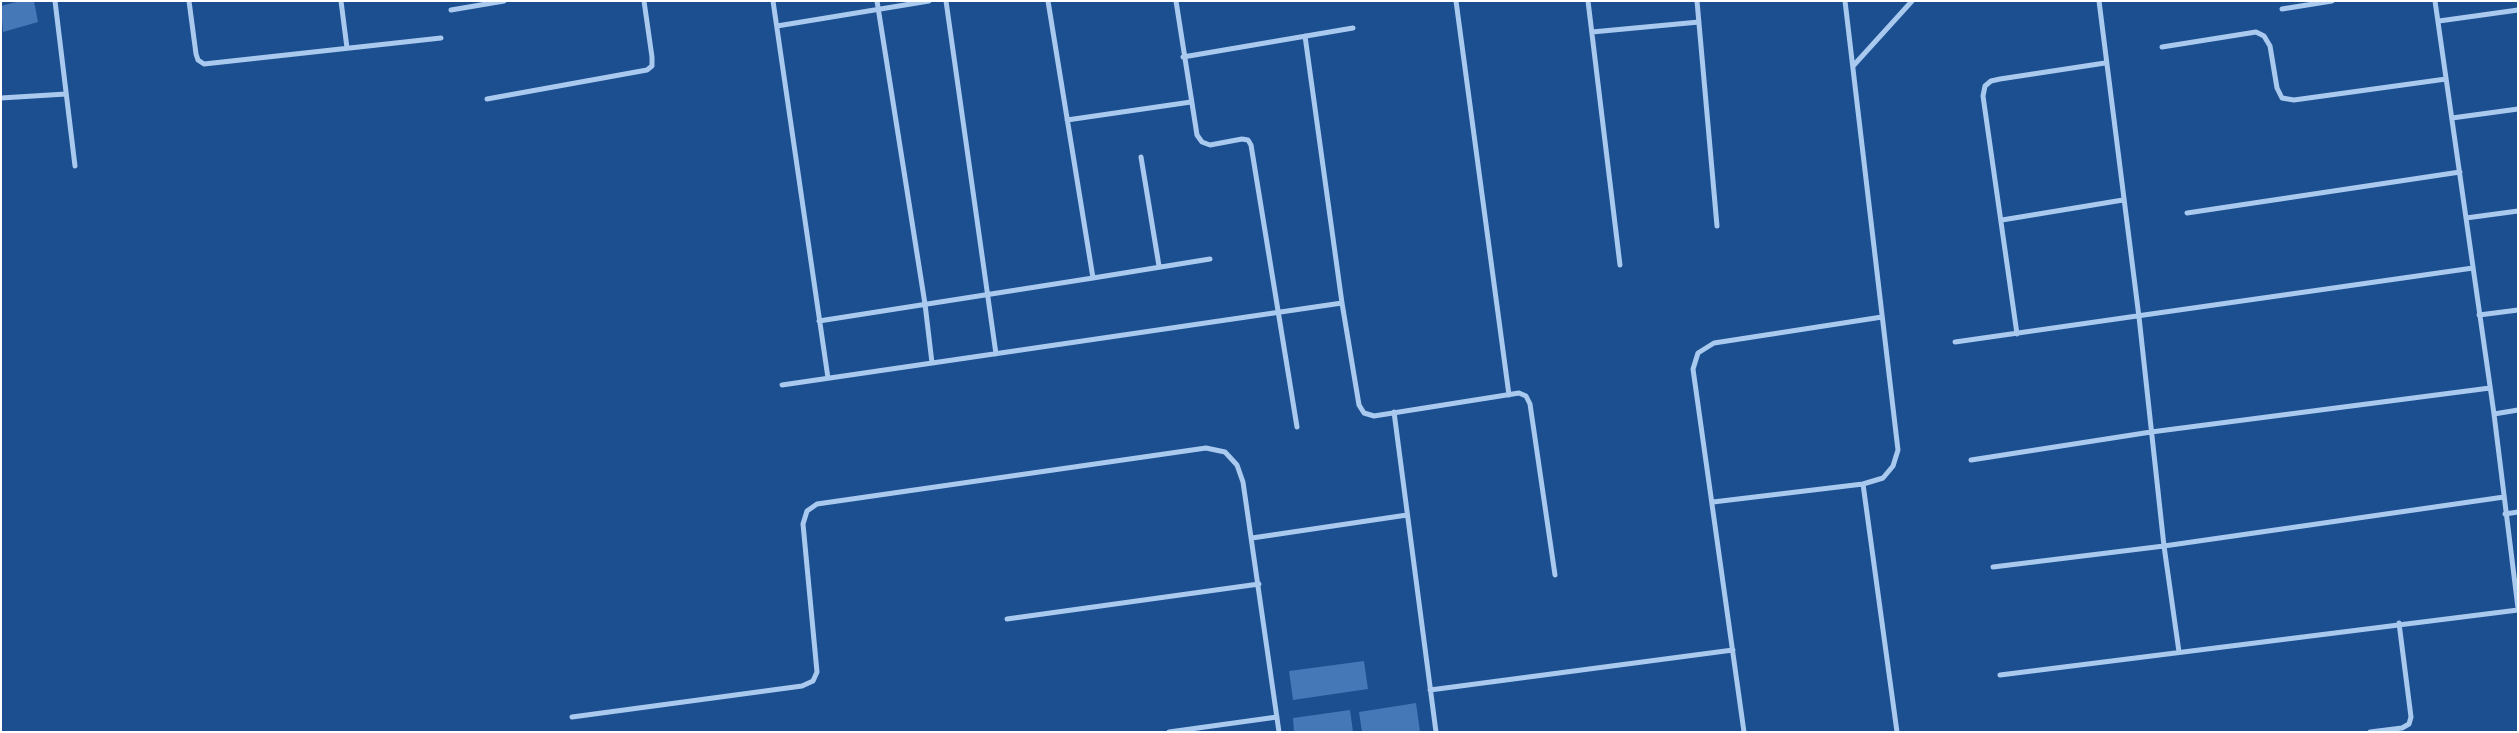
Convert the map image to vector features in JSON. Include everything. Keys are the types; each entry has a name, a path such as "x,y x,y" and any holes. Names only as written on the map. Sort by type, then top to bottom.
{"street":[{"path":"55,1 74,166"},
{"path":"189,1 196,54 198,60 204,64 441,38"},
{"path":"341,1 347,48"},
{"path":"451,10 504,1"},
{"path":"487,99 647,70 652,66 652,57 644,1"},
{"path":"773,1 828,378"},
{"path":"877,1 925,304 932,363"},
{"path":"777,26 929,1"},
{"path":"946,1 996,354"},
{"path":"1048,1 1093,278"},
{"path":"1176,1 1183,57 1197,135 1202,142 1210,145 1242,139 1248,140 1252,145 1297,427"},
{"path":"1456,1 1509,395"},
{"path":"1588,1 1620,265"},
{"path":"1697,1 1717,226"},
{"path":"1713,502 1863,484 1883,478 1893,466 1898,450 1845,1"},
{"path":"1854,65 1912,1"},
{"path":"2099,1 2139,317 2164,546 2179,652"},
{"path":"2282,9 2332,1"},
{"path":"2000,675 2518,609 2494,414 2478,315 2460,172 2435,1"},
{"path":"2439,21 2518,10"},
{"path":"1592,32 1699,22"},
{"path":"1183,57 1352,28"},
{"path":"2162,47 2256,32 2264,36 2270,46 2277,88 2282,98 2294,100 2446,79"},
{"path":"1304,36 1342,303 1359,405 1364,413 1374,416 1519,393 1526,396 1530,404 1555,576"},
{"path":"2017,334 1983,96 1985,86 1991,81 2000,79 2106,63"},
{"path":"1,98 66,94"},
{"path":"1067,120 1191,102"},
{"path":"2452,118 2518,109"},
{"path":"1141,157 1159,266"},
{"path":"2187,213 2460,172"},
{"path":"2002,220 2123,200"},
{"path":"2466,218 2518,211"},
{"path":"819,321 1210,258"},
{"path":"1954,342 2473,268"},
{"path":"782,385 1342,303"},
{"path":"2478,315 2518,310"},
{"path":"1744,732 1693,369 1698,353 1714,343 1882,317"},
{"path":"1971,460 2151,432 2490,388"},
{"path":"2494,414 2518,410"},
{"path":"1394,412 1436,732"},
{"path":"572,717 802,686 813,682 817,672 803,524 807,511 817,504 1206,448 1225,452 1237,465 1243,482 1279,732"},
{"path":"1863,484 1897,732"},
{"path":"1992,567 2164,546 2504,497"},
{"path":"2505,514 2518,512"},
{"path":"1252,538 1407,515"},
{"path":"1007,619 1259,584"},
{"path":"2370,732 2402,728 2409,724 2411,717 2399,623"},
{"path":"1430,690 1733,650"},
{"path":"1169,732 1278,717"}],"building":[{"path":"20,1 34,1 38,22 3,32 1,6"},
{"path":"1364,661 1368,689 1293,700 1289,671"},
{"path":"1416,703 1420,732 1362,732 1359,712"},
{"path":"1350,710 1353,732 1294,732 1293,718"}]}
